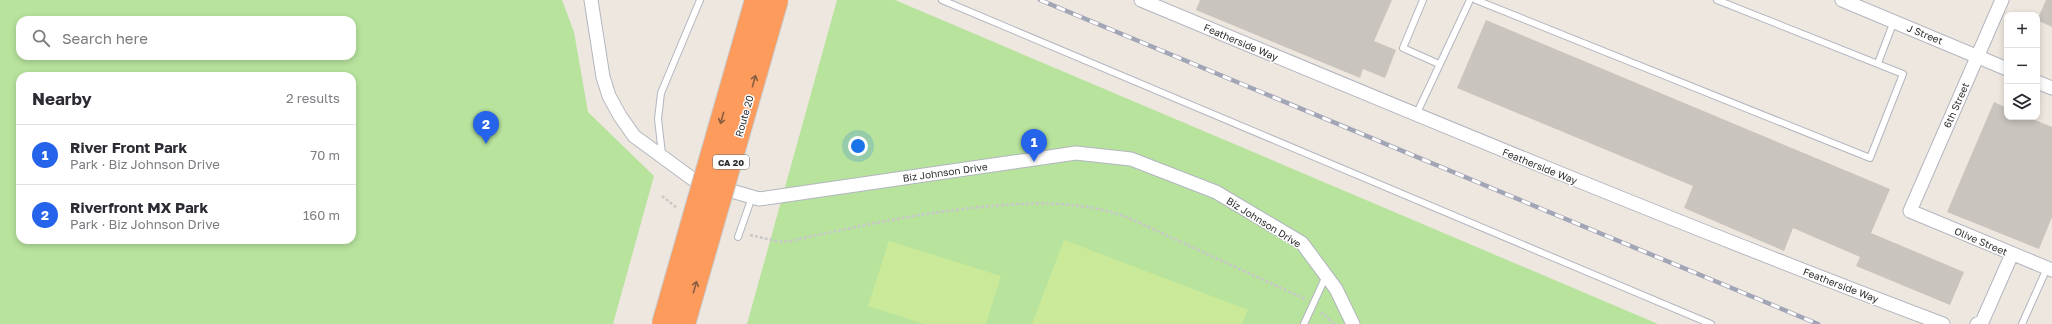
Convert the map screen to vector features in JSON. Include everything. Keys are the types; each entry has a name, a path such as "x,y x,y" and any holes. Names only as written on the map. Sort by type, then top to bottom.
{"highway":[{"name":"Route 20","path":"663,324 756,0"},
{"name":"Route 20","path":"684,324 777,0"}],"street":[{"name":"Biz Johnson Drive","path":"591,0 599,57 610,96 620,116 634,136 694,180 759,199 1076,154 1130,159 1216,192 1302,243 1336,289 1353,324"},
{"name":"Featherside Way","path":"1140,0 1416,115 1753,252 1943,324"},
{"name":"J Street","path":"1842,0 2004,68"},
{"name":"6th Street","path":"1910,211 2002,0"},
{"path":"2040,83 2052,88"},
{"name":"Olive Street","path":"1910,211 2051,269"},
{"path":"1977,324 1982,322 2012,254"}],"lane":[{"path":"662,157 658,119 661,93 700,0"},
{"path":"942,0 1712,324"},
{"path":"1423,0 1404,48 1439,64"},
{"path":"1416,115 1470,0"},
{"path":"1476,0 1870,158 1903,74 1717,0"},
{"path":"1878,63 1894,21"},
{"path":"739,234 752,197"},
{"path":"2022,324 2051,269"},
{"path":"1304,324 1326,276"}],"path":[{"path":"662,196 680,210"},
{"path":"739,234 767,240 792,241 865,224 931,213 1020,204 1062,203 1105,210 1129,218 1297,294 1334,324"}],"green space":[{"path":"0,0 562,0 574,32 588,112 654,176 613,324 0,324"},
{"path":"837,0 895,0 1658,324 747,324"},
{"path":"1064,240 1248,310 1242,324 1032,324"},
{"path":"889,241 1001,276 986,324 924,324 868,306"}],"building":[{"path":"1200,0 1392,0 1374,41 1396,50 1385,78 1363,69 1360,78 1196,10"},
{"path":"2046,0 2052,0 2052,27 2040,21 2040,13"},
{"path":"1486,20 1890,189 1871,233 1964,272 1950,305 1856,266 1860,257 1793,228 1784,251 1684,208 1693,186 1457,88"},
{"path":"1994,102 2004,107 2004,120 2035,120 2052,127 2052,217 2039,249 1947,212"}],"railway":[{"path":"1040,0 1818,324"}],"place":[{"name":"Riverfront MX Park","path":"486,144"},
{"name":"River Front Park","path":"1034,162"}]}
